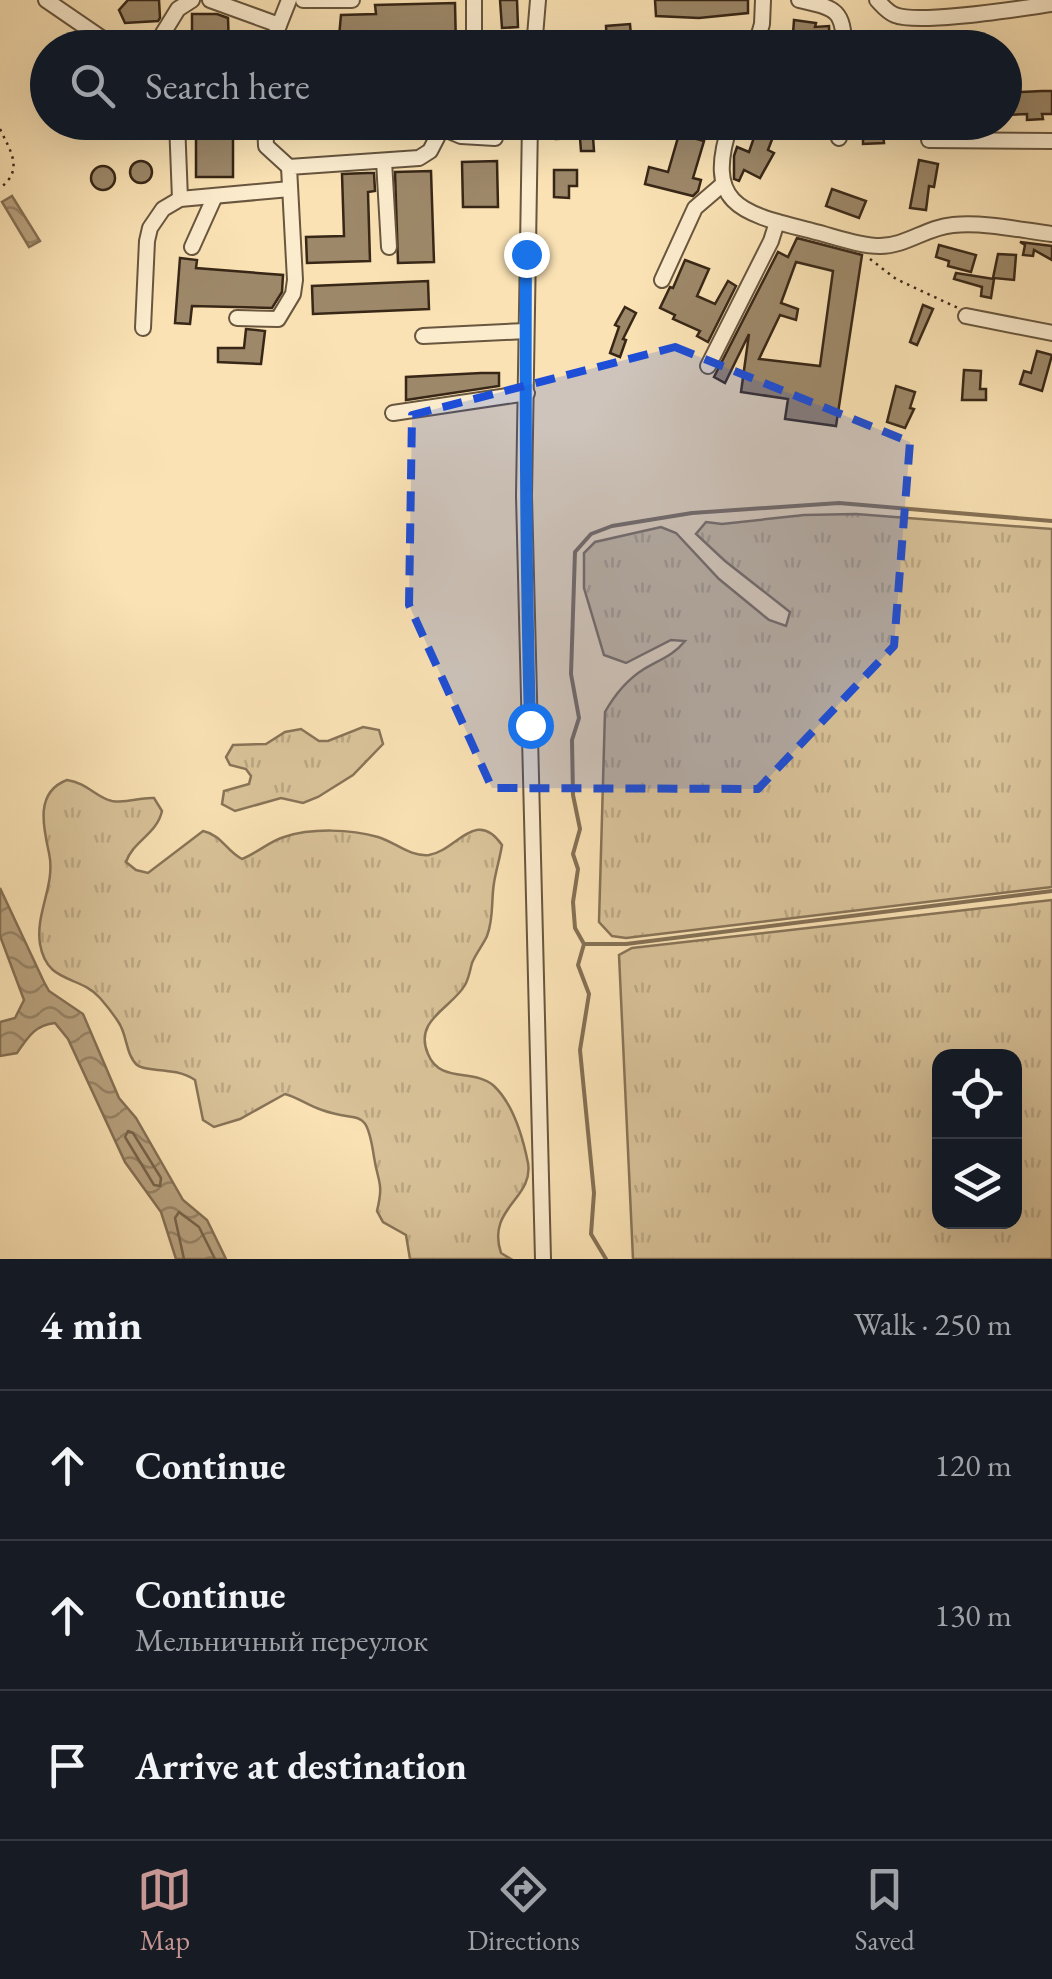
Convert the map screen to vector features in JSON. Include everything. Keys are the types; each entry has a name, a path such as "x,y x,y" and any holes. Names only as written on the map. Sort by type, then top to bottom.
{"street":[{"path":"46,0 80,30"},
{"path":"165,30 178,9 192,0"},
{"path":"210,0 279,24"},
{"path":"277,30 289,0"},
{"path":"303,0 352,0"},
{"path":"474,0 474,30"},
{"path":"536,30 538,0"},
{"path":"760,30 764,0"},
{"path":"799,0 830,7 840,15 844,30"},
{"path":"877,0 890,12 905,17 1052,4"},
{"path":"178,140 180,199"},
{"path":"237,318 278,319 293,294 296,280 289,167 266,146 266,140"},
{"path":"289,167 411,160 426,155 435,140"},
{"path":"530,140 524,496 543,1259"},
{"path":"725,140 723,184 734,201 748,211 777,222 856,241 890,244 955,224 1052,234"},
{"path":"930,140 1052,141"},
{"path":"384,162 390,247"},
{"path":"662,280 694,208 723,184"},
{"path":"143,328 150,228 163,210 180,199 290,189"},
{"path":"192,248 215,196"},
{"path":"708,366 777,222"},
{"path":"966,316 1052,333"},
{"path":"423,336 526,330"},
{"path":"393,413 527,393"}],"path":[{"path":"0,129 16,169 0,188"},
{"path":"856,241 884,271 948,302 966,316"}],"highlighted area":[{"path":"675,347 910,442 894,646 758,789 492,788 409,605 412,415"}],"green space":[{"path":"856,514 1052,529 1052,887 626,938 612,936 599,922 605,712 632,678 685,641 671,640 626,663 604,655 584,588 584,553 595,542 661,527 676,533 719,579 769,620 786,626 790,612 696,534 706,522"},
{"path":"363,727 379,730 383,744 353,775 318,797 303,803 281,798 235,811 222,804 224,791 249,784 251,776 246,769 230,765 226,757 233,745 266,744 285,732 301,729 319,741 328,741"},
{"path":"67,780 112,801 154,798 162,811 159,819 126,862 148,873 203,831 242,859 279,839 306,832 367,834 422,855 439,852 475,830 493,834 502,845 489,929 465,985 430,1023 425,1042 433,1063 441,1069 494,1086 516,1122 528,1175 500,1225 501,1253 511,1259 410,1259 406,1235 383,1222 377,1211 380,1183 368,1129 359,1119 322,1110 285,1094 240,1119 214,1127 203,1120 195,1080 137,1065 122,1028 108,1007 92,990 49,966 40,944 50,865 44,811 50,793"},
{"path":"1052,900 1052,1259 633,1259 619,955 632,948"}],"water":[{"path":"12,196 40,241 29,247 2,202"},
{"path":"0,888 49,991 83,1014 119,1098 136,1118 183,1200 207,1220 226,1259 176,1259 161,1212 125,1162 68,1039 55,1023 37,1029 17,1053 0,1056 0,1022 15,1018 24,1000 0,936"}],"building":[{"path":"128,0 159,0 160,18 125,23 119,10"},
{"path":"500,0 517,0 518,27 502,28"},
{"path":"655,0 748,0 748,13 699,18 656,16"},
{"path":"455,3 456,30 340,30 341,15 376,14 375,5"},
{"path":"192,14 228,18 228,30 192,30"},
{"path":"794,20 816,23 815,27 829,26 829,30 793,30"},
{"path":"630,24 630,30 606,30 606,26"},
{"path":"1052,91 1052,114 1027,120 1027,114 1022,114 1022,92"},
{"path":"196,140 233,140 233,177 196,177"},
{"path":"580,140 593,140 594,151 581,151"},
{"path":"677,140 704,141 693,178 701,180 693,196 645,184 649,167 668,172"},
{"path":"753,140 772,140 768,150 774,153 760,178 744,170 739,181 734,179 737,147 749,152"},
{"path":"863,140 884,140 884,143 863,144"},
{"path":"919,160 938,164 934,187 929,186 926,210 910,208"},
{"path":"141,161 149,164 149,180 141,183 133,180 130,172 133,164"},
{"path":"497,161 498,207 463,207 462,162"},
{"path":"103,166 115,178 103,190 91,178"},
{"path":"554,170 577,170 577,186 569,186 569,198 554,197"},
{"path":"431,171 434,262 398,263 395,172"},
{"path":"374,173 375,191 368,192 370,261 307,263 306,237 344,236 342,174"},
{"path":"832,189 866,201 859,218 826,206"},
{"path":"797,238 862,255 836,426 785,419 788,399 741,392 749,334 725,383 714,377 778,252 788,257","holes":["796,262 833,271 820,366 759,359 780,315 796,320 798,309 781,303"]},
{"path":"1020,242 1052,246 1052,260 1034,250 1033,256 1023,255 1025,245"},
{"path":"939,245 976,255 971,272 948,266 949,261 936,257"},
{"path":"998,254 1016,255 1014,280 993,278"},
{"path":"180,258 197,260 196,268 283,275 282,292 272,308 192,306 190,324 175,323"},
{"path":"685,260 709,269 697,296 715,304 728,281 736,286 708,342 697,336 700,331 673,319 675,315 660,308"},
{"path":"956,273 994,279 991,298 981,296 982,287 954,279"},
{"path":"428,281 429,309 313,314 312,286"},
{"path":"923,305 933,309 917,345 910,342"},
{"path":"625,307 636,313 623,339 626,340 620,357 610,353 619,327 615,325"},
{"path":"246,329 265,331 261,364 218,362 218,348 244,348"},
{"path":"1037,351 1052,355 1042,391 1020,384 1024,371 1031,373"},
{"path":"964,370 981,371 980,389 986,389 986,400 962,400"},
{"path":"499,373 499,386 406,400 406,377"},
{"path":"896,386 915,392 910,408 914,409 905,428 887,422"}],"waterway":[{"path":"606,1259 591,1234 594,1193 580,1050 589,994 578,965 584,944 575,928 573,902 578,869 573,854 580,829 573,795 572,740 579,718 571,674 575,552 591,534 612,526 692,513 839,503 1052,521"},
{"path":"584,944 626,944 1052,891"}],"route":[{"path":"526,254 524,496 530,725"}]}
